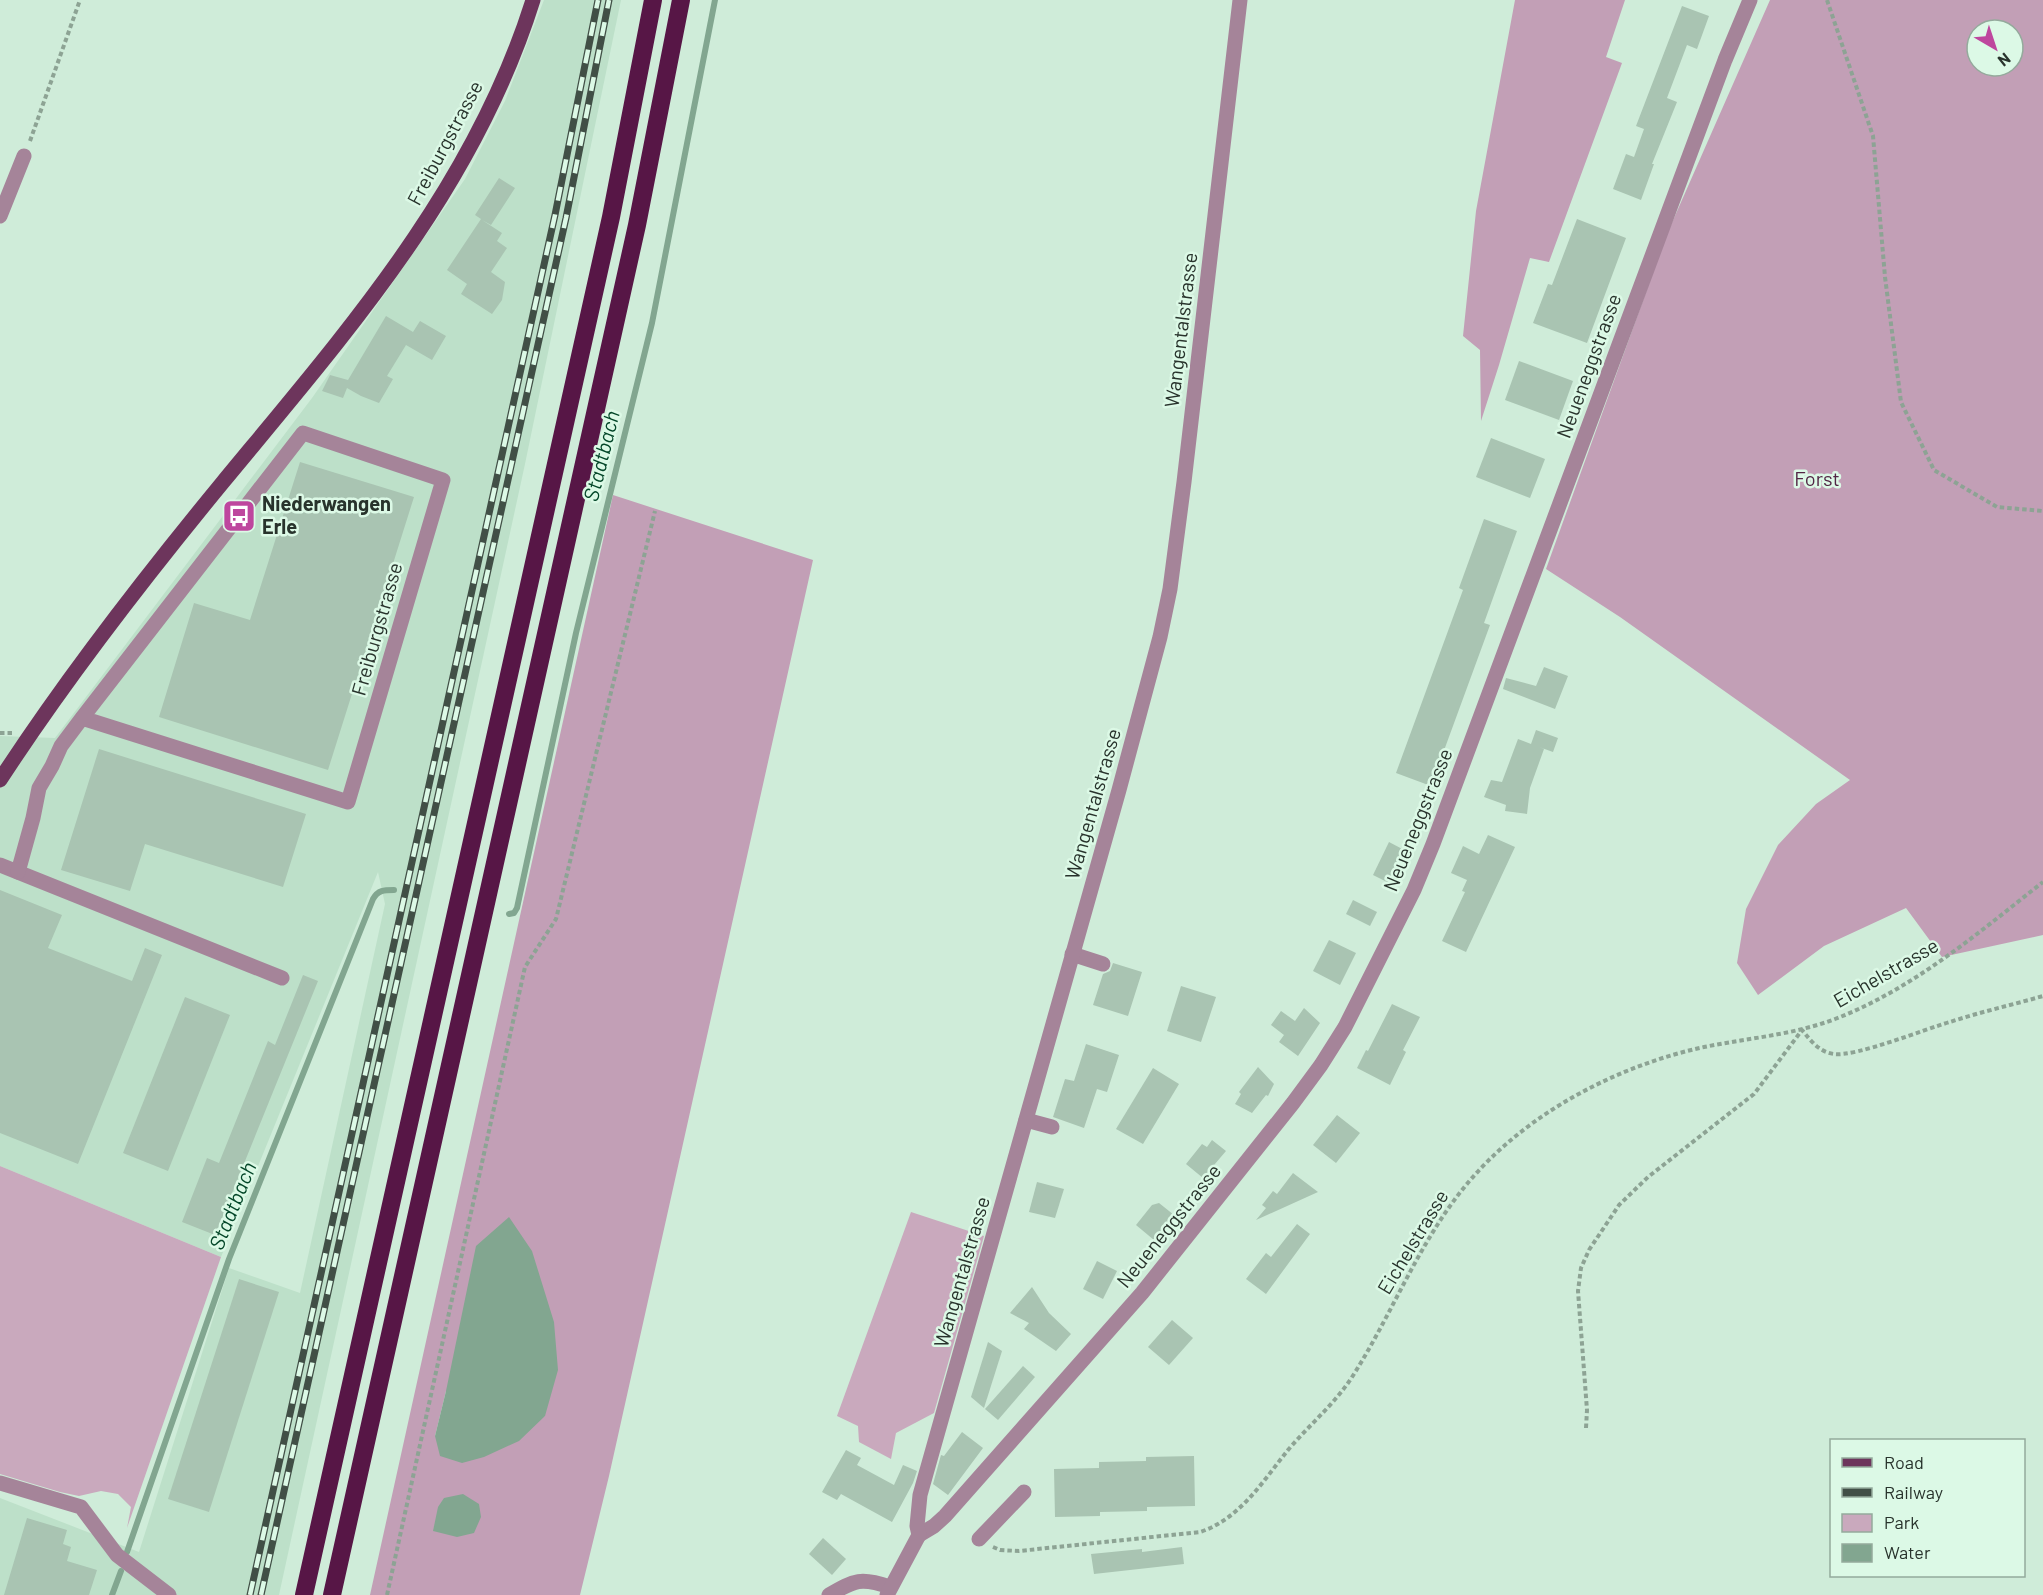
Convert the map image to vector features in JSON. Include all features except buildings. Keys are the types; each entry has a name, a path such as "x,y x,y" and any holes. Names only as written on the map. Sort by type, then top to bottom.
{"highway":[{"path":"304,1595 611,217 653,0"},
{"path":"332,1595 637,225 681,0"}],"main road":[{"name":"Freiburgstrasse","path":"0,780 65,687 135,594 211,497 341,340 407,251 440,200 486,116 519,40 533,0"}],"street":[{"name":"Wangentalstrasse","path":"889,1591 919,1535 917,1526 920,1494 1148,686 1170,589 1240,0"},
{"name":"Neueneggstrasse","path":"919,1535 945,1516 1142,1293 1293,1103 1322,1065 1345,1027 1414,890 1433,844 1725,60 1750,0"},
{"path":"0,216 24,156"},
{"name":"Freiburgstrasse","path":"18,873 39,788 61,746 82,718 303,433 443,480 348,802 82,718"},
{"path":"0,865 282,978"},
{"path":"1072,954 1103,964"},
{"path":"1026,1119 1052,1127"},
{"path":"0,1483 81,1508 117,1555 169,1595"},
{"path":"979,1539 1024,1492"},
{"path":"828,1595 861,1580 873,1581 889,1591"}],"path":[{"path":"24,156 80,0"},
{"path":"1827,0 1873,136 1885,278 1901,402 1935,470 1997,507 2043,511"},
{"path":"387,1595 525,968 556,919 656,511"},
{"name":"Eichelstrasse","path":"979,1539 1000,1550 1019,1551 1200,1532 1215,1527 1234,1513 1262,1485 1289,1449 1335,1401 1368,1351 1436,1226 1463,1187 1488,1161 1531,1125 1571,1099 1651,1062 1701,1048 1802,1030 1836,1019 1909,981 1951,953 2043,882"},
{"path":"1586,1428 1586,1387 1578,1291 1581,1268 1589,1250 1619,1205 1648,1177 1754,1094 1802,1030 1823,1051 1837,1054 1892,1041 1952,1021 2043,996"}],"shaded area":[{"path":"544,0 621,0 525,464 279,1595 0,1595 0,1498 139,1552 229,1268 300,1293 385,904 378,872 221,1257 0,1166 0,736 55,738 312,398 465,179 505,101"}],"green space":[{"path":"1515,0 1625,0 1606,57 1622,63 1549,262 1530,258 1481,421 1480,350 1463,336 1476,211"},
{"name":"Forst","path":"1770,0 2043,0 2043,935 1942,957 1906,908 1824,946 1758,995 1737,963 1746,909 1778,845 1816,804 1850,780 1620,617 1546,569 1667,234"},
{"path":"613,495 813,560 609,1476 580,1595 370,1595","holes":["446,1391 545,1416 435,1436"]},
{"path":"0,1166 221,1257 127,1528 131,1507 118,1494 101,1491 79,1496 0,1474"},
{"path":"911,1212 984,1236 934,1413 896,1433 891,1459 859,1442 858,1426 837,1416"}],"water":[{"path":"509,1217 532,1251 554,1322 558,1370 545,1416 519,1441 484,1457 462,1463 440,1456 435,1436 476,1246"},
{"path":"463,1494 479,1504 481,1517 474,1533 457,1537 433,1531 438,1507 444,1498"}],"waterway":[{"name":"Stadtbach","path":"509,914 514,913 517,908 576,633 652,323 715,0"},
{"name":"Stadtbach","path":"127,1552 229,1259 373,899 382,891 394,890"},
{"name":"Stadtbach","path":"112,1595 121,1571"}],"railway":[{"path":"250,1595 555,215 598,0"},
{"path":"261,1595 566,218 609,0"}],"place":[{"name":"Niederwangen Erle","path":"239,516"}]}
